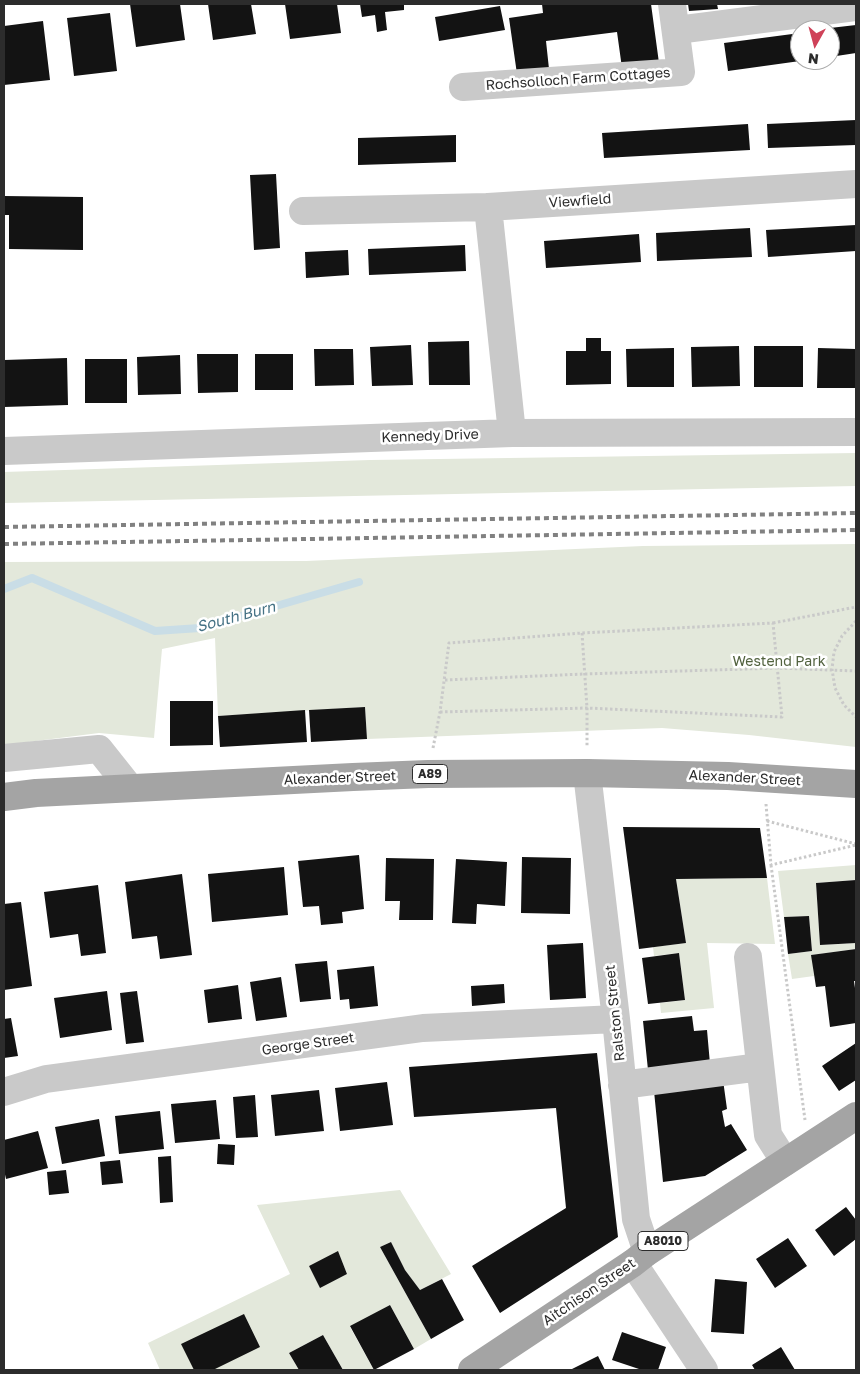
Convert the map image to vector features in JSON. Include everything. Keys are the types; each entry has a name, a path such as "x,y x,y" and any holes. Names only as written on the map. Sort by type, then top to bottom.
{"main road":[{"name":"Alexander Street","path":"4,797 36,793 352,776 428,774 587,773 728,776 856,784"},
{"name":"Aitchison Street","path":"472,1370 640,1257 856,1116"}],"street":[{"name":"Rochsolloch Farm Cottages","path":"463,87 682,72 672,4"},
{"path":"677,30 855,7"},
{"name":"Viewfield","path":"303,211 488,207 856,184"},
{"path":"488,207 512,433"},
{"name":"Kennedy Drive","path":"4,451 512,433 856,432"},
{"path":"4,758 99,749 130,788"},
{"name":"Ralston Street","path":"587,773 616,1019 640,1257 704,1370"},
{"path":"748,956 768,1134 785,1162"},
{"name":"George Street","path":"4,1092 46,1079 423,1028 616,1019"},
{"path":"622,1085 760,1067"}],"path":[{"path":"428,774 440,712 449,643 582,633 773,623 856,607"},
{"path":"856,621 842,636 834,652 832,669 835,688 844,706 856,717"},
{"path":"440,712 587,708 782,717 773,623"},
{"path":"582,633 587,708 587,773"},
{"path":"445,680 778,668 856,671"},
{"path":"767,810 772,866 804,1116 814,1142"},
{"path":"767,821 856,844"},
{"path":"772,866 856,844"}],"green space":[{"path":"856,453 856,486 4,503 4,472 370,460"},
{"name":"Westend Park","path":"856,544 856,747 749,735 662,728 367,739 365,707 218,716 215,638 162,649 154,738 99,733 4,745 4,562 306,561 643,546"},
{"path":"856,865 856,880 816,883 820,945 856,943 856,949 812,955 814,976 792,979 788,954 812,951 809,916 784,917 778,871"},
{"path":"767,878 775,944 707,943 714,1008 661,1013 660,1003 685,1000 679,953 654,956 653,947 686,943 676,879"},
{"path":"400,1190 451,1274 420,1290 405,1270 391,1242 380,1247 431,1339 414,1349 390,1305 350,1327 374,1370 343,1370 323,1335 289,1353 299,1370 160,1370 148,1343 290,1274 257,1205","holes":["338,1252 347,1274 320,1287 309,1266"]}],"building":[{"path":"130,4 180,4 185,40 136,47"},
{"path":"208,4 251,4 256,34 213,40"},
{"path":"285,4 337,4 341,33 290,39"},
{"path":"360,4 404,4 404,10 385,12 387,30 377,32 375,15 362,17"},
{"path":"542,4 651,4 659,63 622,68 617,32 546,41 549,69 517,74 509,18 543,13"},
{"path":"688,4 717,4 718,9 689,11"},
{"path":"500,6 505,30 439,41 435,17"},
{"path":"110,13 117,71 74,76 67,18"},
{"path":"43,21 50,80 4,85 4,26"},
{"path":"856,25 856,53 840,55 840,27"},
{"path":"790,34 790,62 728,71 724,43"},
{"path":"856,120 856,145 768,148 767,124"},
{"path":"748,124 750,150 604,158 602,133"},
{"path":"456,135 456,162 358,165 358,138"},
{"path":"276,174 280,248 254,250 250,175"},
{"path":"4,196 83,197 83,250 9,249 9,215 4,215"},
{"path":"856,225 856,251 768,257 766,230"},
{"path":"750,228 752,257 657,261 656,233"},
{"path":"639,234 641,262 546,268 544,241"},
{"path":"465,245 466,271 369,275 368,249"},
{"path":"348,250 349,275 306,278 305,252"},
{"path":"586,338 601,338 601,351 611,351 611,384 566,385 566,351 586,351"},
{"path":"469,341 470,385 429,385 428,342"},
{"path":"411,345 413,385 372,386 370,347"},
{"path":"739,346 740,386 692,387 691,347"},
{"path":"754,346 803,346 803,387 754,387"},
{"path":"674,348 674,387 627,387 626,349"},
{"path":"818,348 856,349 856,388 817,388"},
{"path":"314,349 353,349 354,385 315,386"},
{"path":"197,354 238,354 238,392 198,393"},
{"path":"255,354 293,354 293,390 255,390"},
{"path":"180,355 181,394 138,395 137,357"},
{"path":"67,358 68,405 4,407 4,360"},
{"path":"85,359 127,359 127,403 85,403"},
{"path":"170,701 213,701 213,745 170,746"},
{"path":"365,707 367,739 311,742 309,710"},
{"path":"305,710 307,742 220,747 218,716"},
{"path":"623,827 760,828 767,878 676,879 686,943 639,949"},
{"path":"359,855 364,909 342,912 343,923 321,925 319,906 303,907 298,861"},
{"path":"522,857 571,858 570,914 521,913"},
{"path":"386,858 434,859 433,920 399,920 400,901 385,901"},
{"path":"456,859 507,862 505,906 477,904 476,924 452,923"},
{"path":"284,867 288,915 212,922 208,874"},
{"path":"182,874 192,955 160,959 157,936 132,939 125,882"},
{"path":"856,880 856,943 820,945 816,883"},
{"path":"98,885 106,953 81,956 78,934 50,938 44,892"},
{"path":"21,902 32,986 4,990 4,904"},
{"path":"809,916 812,951 788,954 784,917"},
{"path":"583,943 586,998 550,1000 547,945"},
{"path":"856,949 856,981 854,981 856,1023 830,1027 825,986 816,987 811,955"},
{"path":"679,953 685,1000 648,1004 642,958"},
{"path":"327,961 331,999 300,1002 295,964"},
{"path":"374,966 378,1006 350,1009 349,999 340,1000 337,970"},
{"path":"281,977 287,1017 256,1021 250,982"},
{"path":"504,984 505,1003 472,1006 471,986"},
{"path":"238,985 242,1019 208,1023 204,990"},
{"path":"107,991 112,1030 60,1038 54,998"},
{"path":"137,991 144,1042 126,1044 120,993"},
{"path":"692,1016 694,1031 707,1030 710,1064 648,1070 643,1021"},
{"path":"11,1018 18,1056 4,1058 4,1019"},
{"path":"856,1043 856,1080 839,1091 822,1066"},
{"path":"597,1053 618,1237 500,1313 472,1266 566,1208 556,1108 414,1117 409,1067"},
{"path":"723,1080 727,1109 722,1111 725,1127 731,1124 747,1150 705,1176 663,1182 654,1091"},
{"path":"387,1082 393,1125 340,1131 335,1088"},
{"path":"319,1090 324,1131 275,1136 271,1095"},
{"path":"255,1095 258,1137 236,1138 233,1097"},
{"path":"216,1100 220,1139 175,1143 171,1104"},
{"path":"160,1111 164,1149 119,1154 115,1116"},
{"path":"99,1119 105,1156 62,1164 55,1127"},
{"path":"38,1131 48,1168 6,1179 4,1170 4,1140"},
{"path":"218,1144 235,1145 234,1165 217,1164"},
{"path":"171,1156 173,1202 160,1203 158,1157"},
{"path":"120,1160 123,1183 102,1185 100,1162"},
{"path":"66,1170 69,1193 49,1195 47,1172"},
{"path":"846,1207 856,1220 856,1239 834,1256 815,1230"},
{"path":"788,1238 807,1266 775,1288 756,1259"},
{"path":"391,1242 405,1270 420,1290 442,1279 464,1320 431,1339 380,1247"},
{"path":"338,1251 347,1274 320,1288 309,1266"},
{"path":"715,1279 747,1282 744,1334 711,1332"},
{"path":"390,1305 414,1349 374,1370 350,1326"},
{"path":"244,1314 260,1347 213,1370 194,1370 181,1344"},
{"path":"622,1332 666,1347 658,1370 642,1370 612,1360"},
{"path":"323,1335 343,1370 299,1370 289,1353"},
{"path":"781,1347 795,1370 755,1370 752,1365"},
{"path":"598,1356 605,1370 570,1370"}],"waterway":[{"name":"South Burn","path":"4,589 32,578 155,631 200,628 359,582"}],"railway":[{"path":"4,527 856,513"},
{"path":"4,544 856,530"}]}
